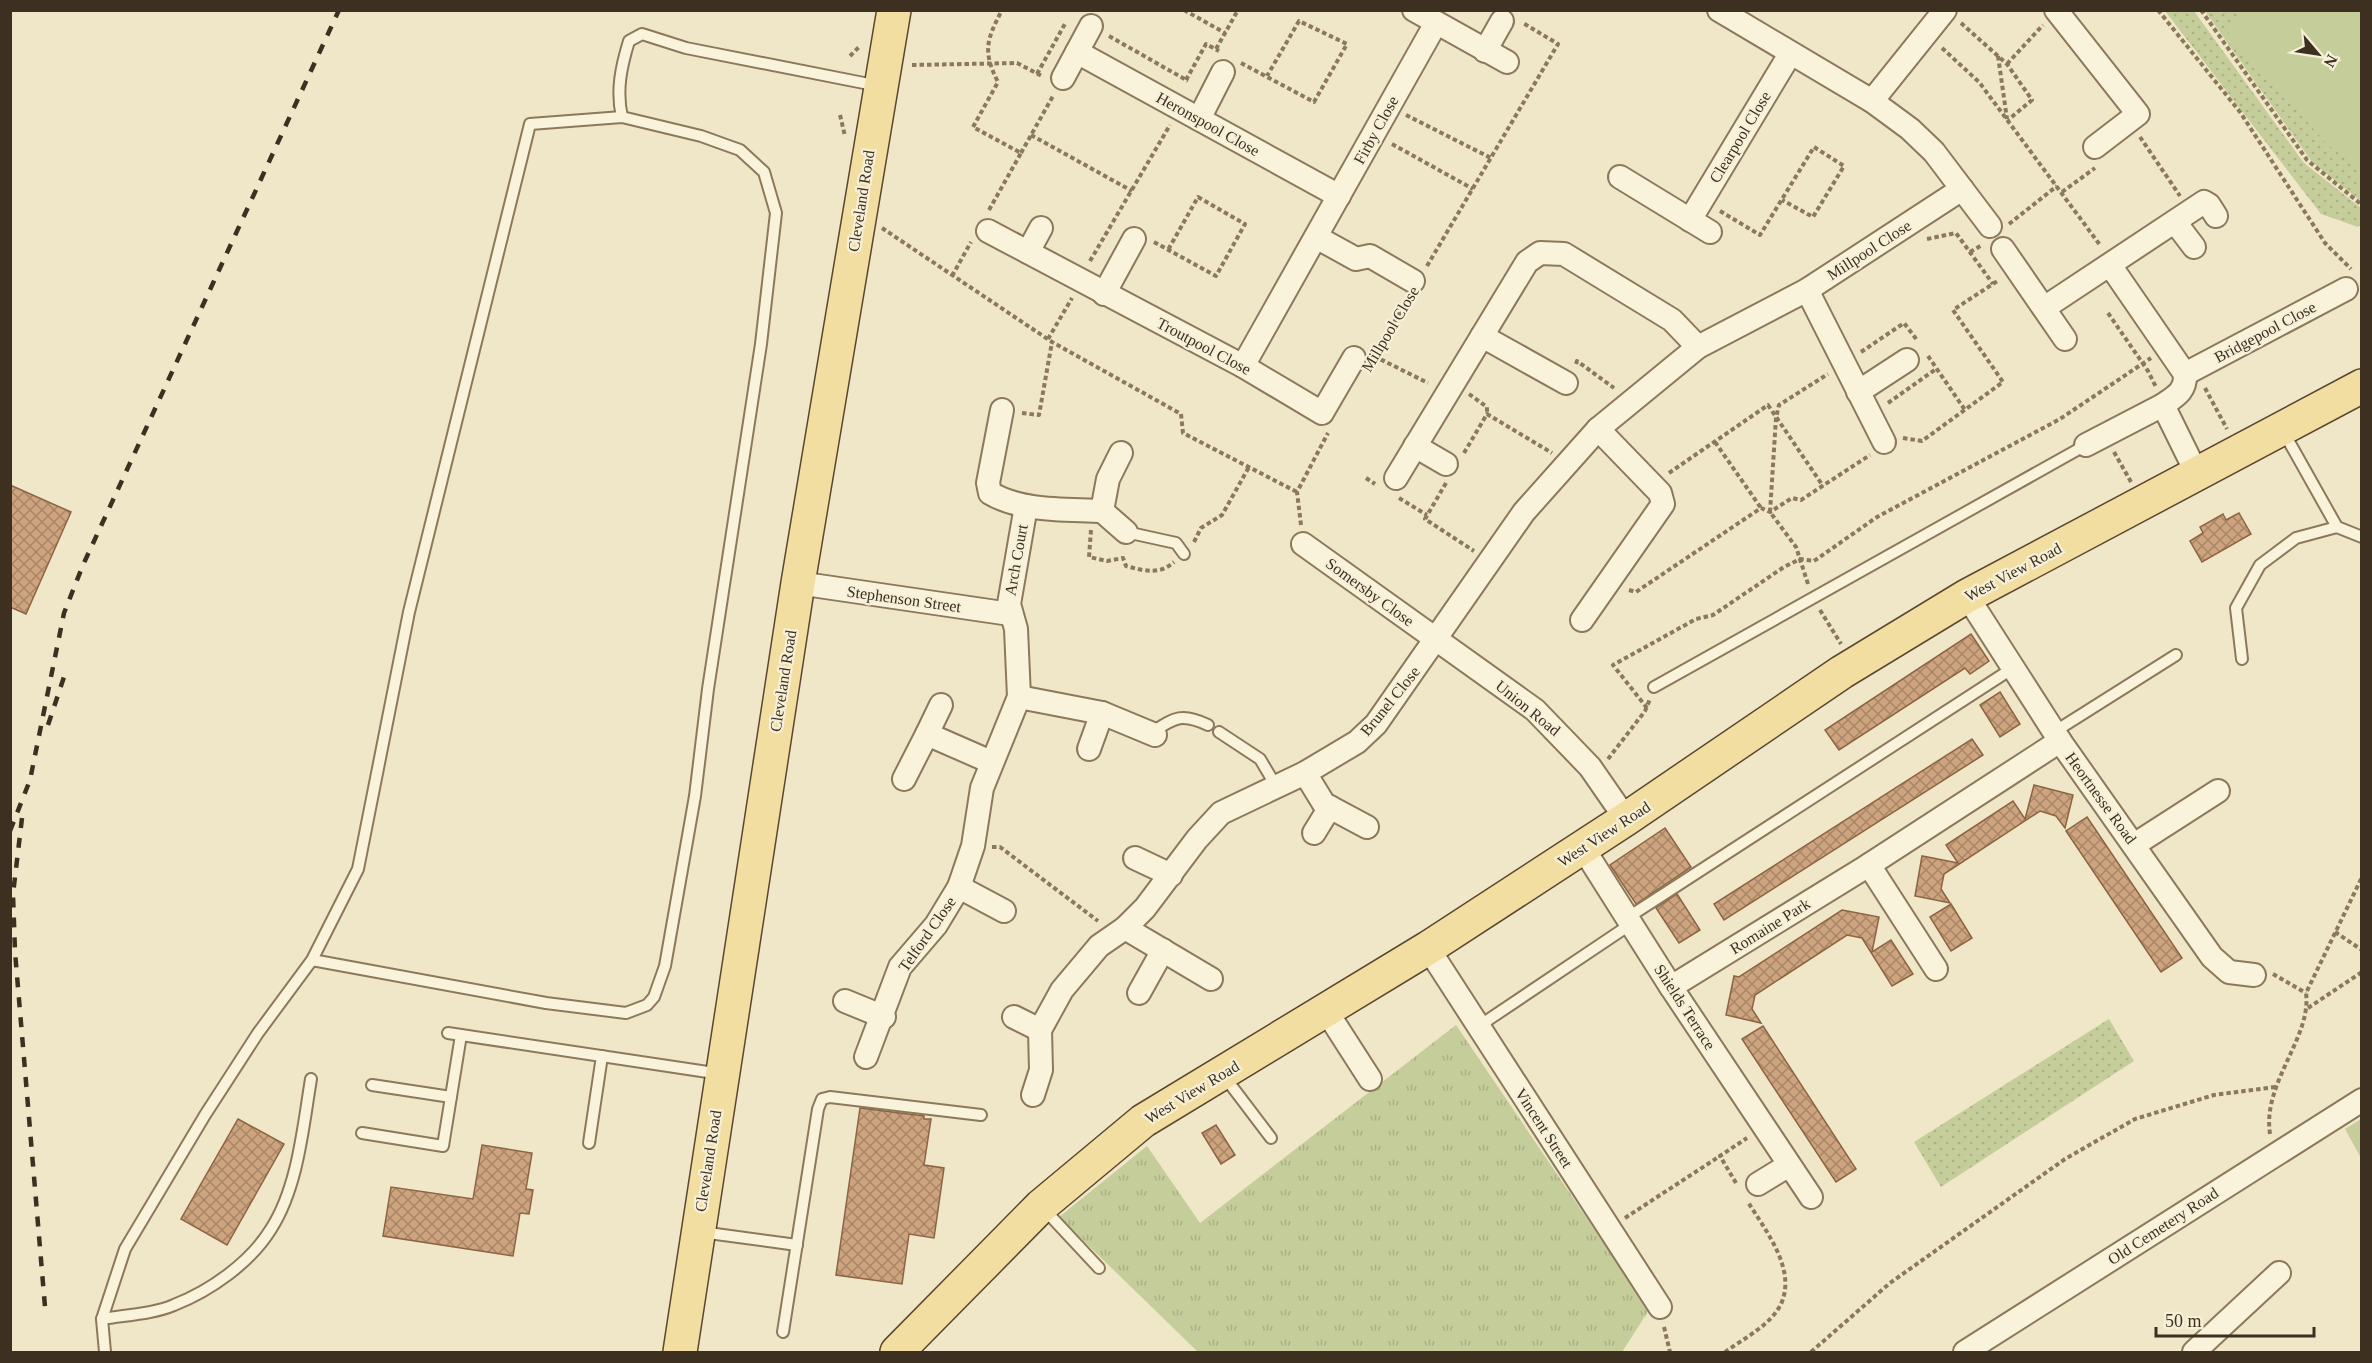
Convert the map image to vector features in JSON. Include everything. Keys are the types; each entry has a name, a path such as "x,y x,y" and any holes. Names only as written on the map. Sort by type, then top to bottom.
{"main road":[{"name":"Cleveland Road","path":"680,1353 798,583 892,76 894,10"},
{"name":"West View Road","path":"897,1353 1041,1206 1143,1121 1222,1072 1327,1012 1428,948 1583,848 1854,665 1967,596 2361,386"}],"street":[{"path":"1414,10 1507,62"},
{"path":"1719,10 1872,101 1910,129 1934,152 1962,189 2065,339"},
{"path":"2056,11 2138,114 2095,147"},
{"path":"1872,101 1927,34 1950,14"},
{"path":"1485,51 1502,21"},
{"name":"Firby Close","path":"1243,366 1436,23"},
{"path":"1060,81 1077,52 1099,30"},
{"name":"Heronspool Close","path":"1077,52 1339,196"},
{"name":"Clearpool Close","path":"1690,220 1790,54"},
{"path":"1189,114 1211,94 1229,62"},
{"path":"1620,177 1710,232"},
{"name":"Millpool Close","path":"1437,640 1524,512 1598,429 1698,346 1807,290 1962,189"},
{"path":"2044,309 2204,202 2209,204 2216,216"},
{"path":"2183,216 2193,248"},
{"name":"Troutpool Close","path":"983,228 1243,366 1322,413 1365,359"},
{"path":"1028,252 1041,228"},
{"path":"1104,294 1135,234"},
{"path":"1316,237 1356,259 1370,256 1416,282"},
{"path":"1396,478 1527,262 1540,253 1551,251 1564,254 1672,320 1698,346"},
{"path":"2086,445 2163,405 2181,392 2185,384 2194,379 2166,347 2110,265"},
{"name":"Bridgepool Close","path":"2194,379 2351,283"},
{"path":"1807,290 1884,442"},
{"path":"1482,336 1566,383"},
{"path":"1858,392 1907,360"},
{"path":"2163,405 2198,474"},
{"name":"Arch Court","path":"1002,410 988,483 990,492 1001,499 1026,506 1102,511"},
{"path":"1582,620 1663,504 1660,493 1598,429"},
{"path":"1415,446 1451,468"},
{"path":"1121,453 1108,479 1102,511 1126,532"},
{"name":"Arch Court","path":"1010,614 1009,604 1026,506"},
{"name":"Somersby Close","path":"1304,536 1437,640"},
{"name":"Stephenson Street","path":"798,583 1010,614"},
{"name":"Heortnesse Road","path":"1967,596 2057,736 2212,957 2229,972 2254,975"},
{"name":"Telford Close","path":"867,1058 884,1017 900,967 936,925 960,887 973,846 982,788 1019,697 1016,628 1010,614"},
{"name":"Union Road","path":"1437,640 1535,710 1593,770 1626,819"},
{"name":"Brunel Close","path":"1040,1030 1062,990 1080,968 1099,946 1125,927 1145,908 1197,839 1221,813 1305,773 1357,742 1376,724 1437,640"},
{"path":"1019,697 1102,713 1152,734"},
{"path":"904,779 941,705"},
{"path":"1089,749 1102,713"},
{"path":"927,734 991,762"},
{"name":"Romaine Park","path":"1671,987 1869,865 2057,736"},
{"path":"1305,773 1317,795 1330,807 1367,827"},
{"path":"2134,844 2218,791"},
{"path":"1314,833 1330,807"},
{"name":"Shields Terrace","path":"1583,848 1671,987 1811,1197"},
{"path":"1135,858 1171,875"},
{"path":"1869,865 1936,969"},
{"name":"Telford Close","path":"960,887 1004,911"},
{"path":"1125,927 1211,979"},
{"name":"Vincent Street","path":"1428,948 1660,1307"},
{"path":"1139,993 1164,951"},
{"path":"845,1001 884,1017"},
{"path":"1327,1012 1370,1079"},
{"path":"1014,1017 1040,1030 1041,1070 1033,1095"},
{"name":"Old Cemetery Road","path":"1965,1353 2361,1100"},
{"path":"1747,1189 1789,1165"},
{"path":"2194,1353 2279,1273"}],"lane":[{"path":"622,117 617,96 624,57 629,41 642,34 686,48 828,78 892,76"},
{"path":"105,1353 102,1319 125,1249 258,1033 312,960 358,869 409,612 530,124 622,117 701,136 740,150 764,172 776,213 761,344 708,689 695,796 665,966 654,997 648,1005 626,1012 546,1003 312,960"},
{"path":"2282,428 2337,527"},
{"path":"1654,687 2086,445"},
{"path":"2242,659 2236,608 2260,566 2296,538 2337,527 2361,537"},
{"path":"1126,532 1176,543 1184,554"},
{"path":"2057,736 2176,655"},
{"path":"1479,1026 1629,921 2013,668"},
{"path":"1152,734 1174,718 1192,717 1208,725"},
{"path":"1219,732 1260,759 1276,786"},
{"path":"448,1033 722,1074"},
{"path":"362,1133 443,1146 461,1035"},
{"path":"590,1143 602,1056"},
{"path":"1222,1072 1272,1138"},
{"path":"102,1319 173,1306 224,1278 259,1244 271,1229 290,1185 311,1079"},
{"path":"372,1085 451,1097"},
{"path":"783,1332 818,1109 822,1099 830,1097 981,1115"},
{"path":"1041,1206 1099,1268"},
{"path":"697,1231 797,1245"}],"path":[{"path":"1002,10 987,39 988,64 998,82 973,127 1021,153"},
{"path":"1184,10 1225,33"},
{"path":"1216,49 1238,10"},
{"path":"2158,10 2241,112 2325,243 2347,263 2351,283"},
{"path":"2201,10 2307,159 2361,205"},
{"path":"2007,64 2056,11"},
{"name":"Millpool Close","path":"1365,359 1473,189 1558,44 1507,14 1502,21"},
{"path":"1950,14 2007,64 2032,100 2007,120"},
{"path":"1037,74 1068,20"},
{"path":"1186,80 1206,44 1216,49 1229,62 1267,76 1314,102 1347,44 1299,21 1267,76"},
{"path":"1099,30 1211,94"},
{"path":"1927,34 1979,82 2105,252 2110,265"},
{"path":"1998,56 2007,120"},
{"path":"892,76 988,64 1017,63 1037,74 1060,81 983,228 952,276"},
{"path":"1390,106 1491,158"},
{"path":"1002,410 1039,415 1050,340 1114,220 1132,191 1189,114"},
{"path":"2129,121 2183,216"},
{"path":"1374,134 1473,189"},
{"path":"1031,135 1132,191"},
{"path":"1702,200 1760,235 1814,147 1844,166 1813,217 1782,200"},
{"path":"2062,192 2105,161 2095,147"},
{"path":"1970,252 1996,236 2057,186"},
{"path":"1114,220 1135,234 1168,249 1216,276 1245,224 1198,197 1168,249"},
{"path":"878,224 1050,340 1181,414 1183,433 1297,492"},
{"path":"1924,240 1956,233 1993,284"},
{"path":"2003,382 1953,310 2017,268"},
{"path":"2108,313 2143,363 2163,405"},
{"path":"1647,708 1613,665 1696,619 1713,615 1800,559 1814,561 1877,517 2060,419 2166,347"},
{"path":"1365,359 1450,389 1487,406 1487,414 1451,468 1425,519 1490,561"},
{"path":"1566,383 1577,361 1631,402"},
{"path":"1770,512 1776,418 1779,405 1844,363"},
{"path":"1871,416 1936,369"},
{"path":"2194,379 2232,438"},
{"path":"1652,485 1768,405 1823,486"},
{"path":"1487,414 1568,462"},
{"path":"1304,536 1299,524 1297,492 1329,430"},
{"path":"1715,441 1761,508 1770,512 1796,547 1813,598 1854,665"},
{"path":"2110,444 2135,489"},
{"path":"1611,579 1624,589 1636,592 1761,508"},
{"path":"1593,770 1610,757 1647,708 1654,687"},
{"path":"999,847 1098,922"},
{"path":"2274,1156 2269,1128 2275,1087 2308,1008 2306,993 2361,877"},
{"path":"2335,932 2361,950"},
{"path":"2254,975 2267,974 2271,969 2270,974 2277,975 2306,993"},
{"path":"2308,1008 2361,972"},
{"path":"1811,1353 1890,1283 2065,1159 2135,1119 2214,1095 2275,1087"},
{"path":"1609,1228 1765,1127"},
{"path":"1720,1156 1747,1189 1775,1247 1786,1276 1781,1304 1762,1325 1725,1353"}],"green space":[{"path":"2165,11 2194,11 2304,163 2361,208 2361,225 2358,227 2321,214"},
{"path":"2205,11 2361,11 2361,201 2312,162"},
{"path":"2248,11 2361,11 2361,172 2326,143 2224,28"},
{"path":"2109,1019 2134,1061 1941,1187 1914,1142"},
{"path":"1456,1025 1649,1310 1622,1352 1198,1352 1059,1217 1147,1146 1200,1223"},
{"path":"2361,1119 2361,1158 2345,1129"}],"building":[{"path":"10,485 71,512 26,614 10,607"},
{"path":"2239,513 2251,534 2202,562 2190,541 2203,533 2200,527 2223,514 2226,520"},
{"path":"1971,634 1989,661 1970,674 1965,668 1839,750 1825,730"},
{"path":"2000,692 2020,724 2000,737 1980,705"},
{"path":"1972,739 1983,755 1724,920 1714,904"},
{"path":"2034,785 2073,795 2065,828 2056,816 2040,811 1944,874 1941,889 1950,903 1915,896 1922,856 1958,863 1946,845 2013,801 2025,819"},
{"path":"2087,817 2182,958 2161,972 2066,831"},
{"path":"1665,828 1691,867 1636,904 1610,865"},
{"path":"1677,894 1700,930 1679,943 1656,908"},
{"path":"1951,904 1972,938 1951,951 1930,917"},
{"path":"1842,910 1879,917 1872,952 1891,940 1913,974 1892,986 1862,938 1847,935 1755,995 1752,1009 1761,1023 1726,1015 1734,976 1739,977"},
{"path":"1763,1026 1856,1169 1836,1182 1742,1039"},
{"path":"860,1108 924,1116 924,1119 931,1119 924,1165 944,1168 934,1238 909,1234 902,1284 836,1275"},
{"path":"238,1119 284,1144 227,1245 181,1219"},
{"path":"1216,1125 1235,1155 1221,1164 1202,1133"},
{"path":"482,1145 532,1153 526,1189 533,1190 529,1214 520,1213 513,1256 383,1236 391,1187 473,1199"}],"railway":[{"path":"10,831 30,780 64,613 83,565 339,10"},
{"path":"48,725 65,674"},
{"path":"22,818 13,894 15,952 45,1307"}]}
